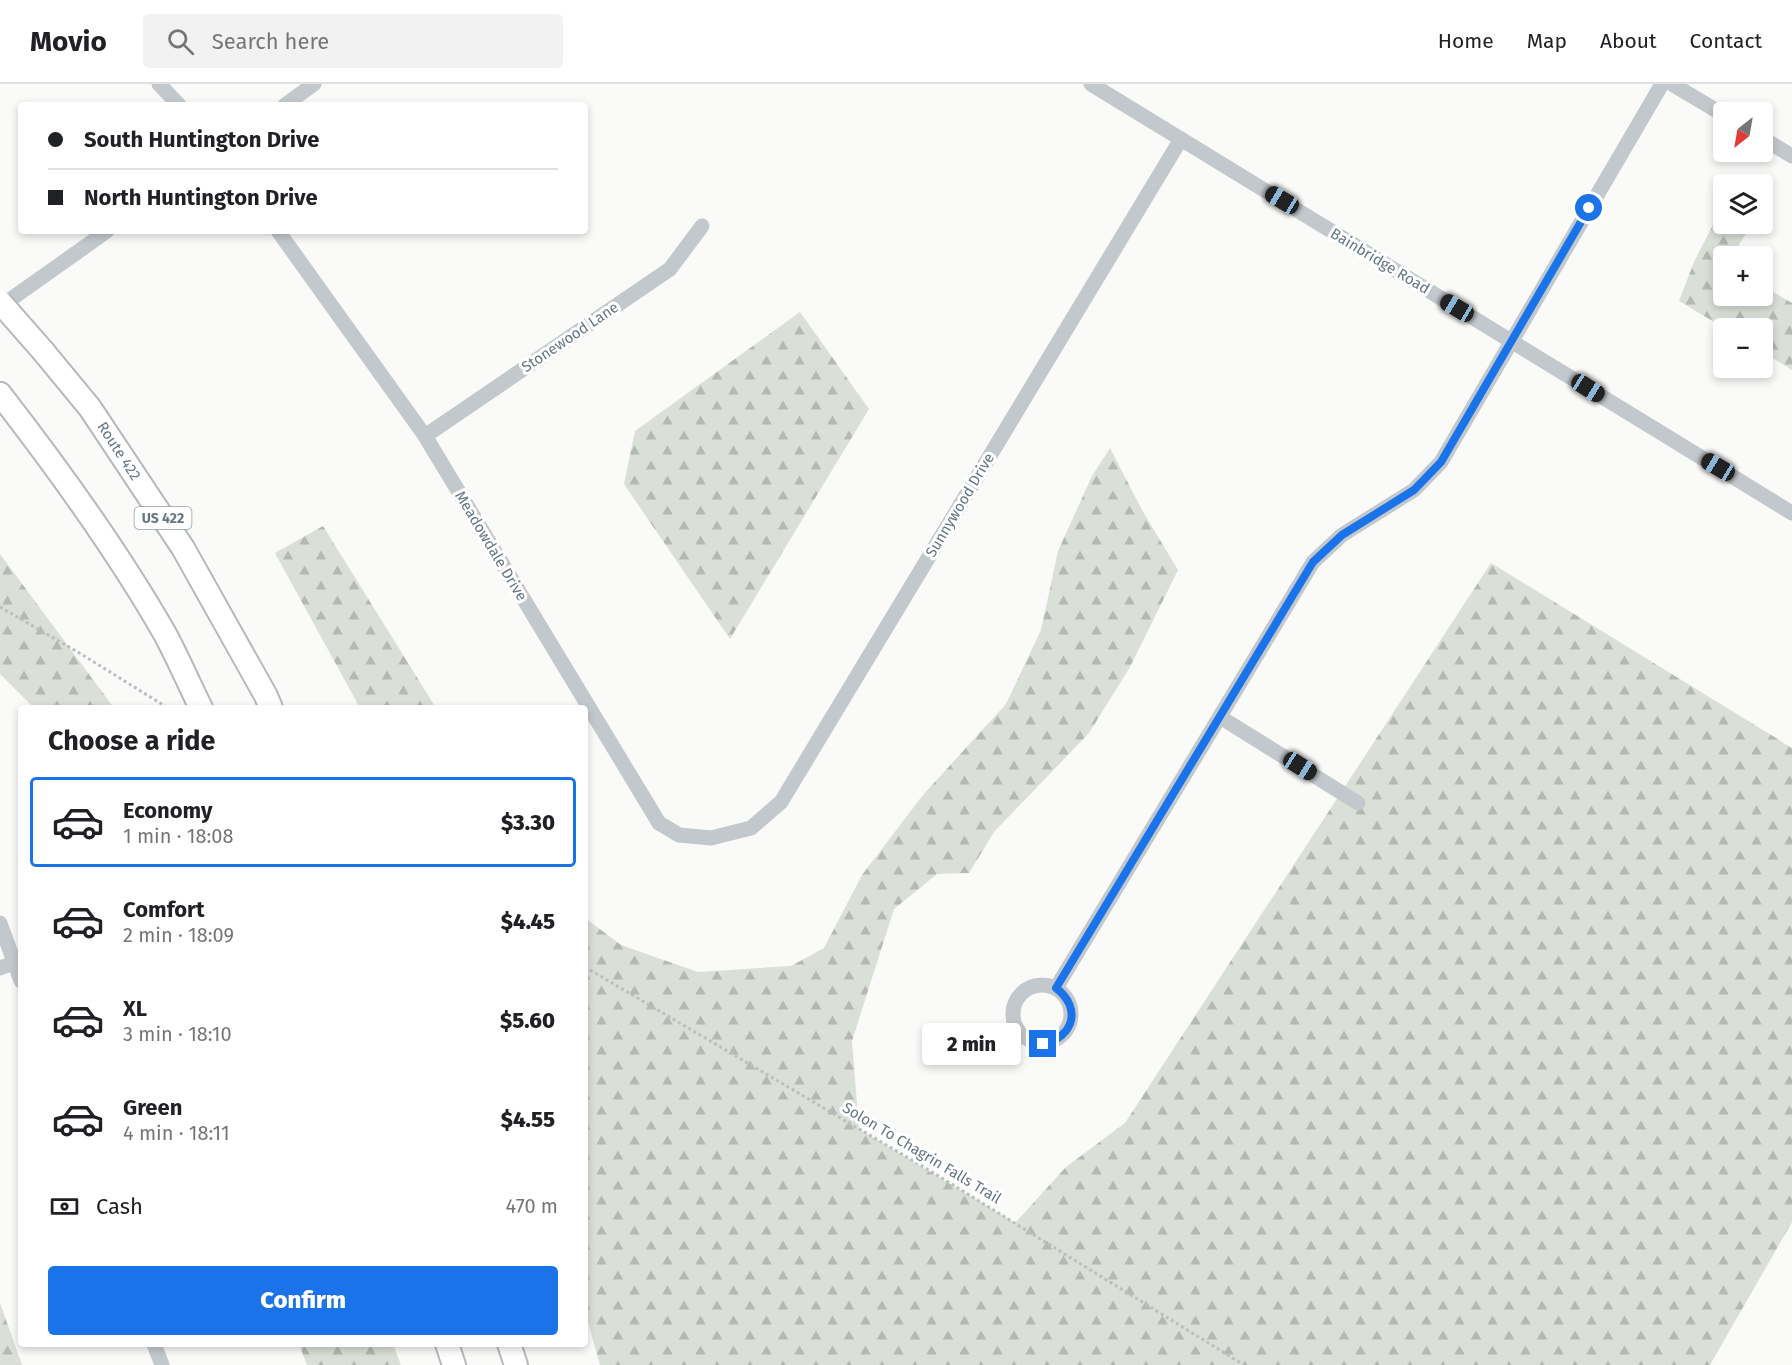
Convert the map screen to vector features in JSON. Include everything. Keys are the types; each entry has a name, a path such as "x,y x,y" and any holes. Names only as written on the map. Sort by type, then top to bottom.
{"highway":[{"name":"Route 422","path":"0,302 90,408 183,548 269,702"},
{"path":"0,394 59,470 165,635 200,705"},
{"path":"448,1347 454,1365"},
{"path":"510,1347 516,1365"}],"street":[{"path":"159,84 175,102"},
{"path":"289,102 314,84"},
{"name":"Bainbridge Road","path":"1091,84 1792,513"},
{"path":"1056,988 1313,562 1342,535 1414,490 1441,462 1662,84"},
{"path":"1672,84 1713,108"},
{"name":"Sunnywood Drive","path":"711,838 751,828 781,802 1181,139"},
{"path":"1773,145 1792,156"},
{"name":"Stonewood Lane","path":"425,436 670,269 702,226"},
{"path":"0,307 103,234"},
{"name":"Meadowdale Drive","path":"280,234 425,436 588,705"},
{"name":"Meadowdale Drive","path":"588,706 659,823 679,835 711,838"},
{"path":"1220,717 1358,803"},
{"path":"0,923 7,965 18,978"},
{"path":"155,1347 162,1365"}],"path":[{"path":"0,607 163,705"},
{"name":"Solon To Chagrin Falls Trail","path":"588,969 932,1172 1244,1365"}],"green space":[{"path":"1713,225 1713,234 1746,234 1738,246 1713,246 1713,306 1773,306 1773,292 1792,303 1792,370 1773,358 1773,318 1713,318 1713,321 1679,301 1694,262"},
{"path":"800,312 869,409 730,639 624,484 635,431"},
{"path":"1110,448 1142,510 1178,570 1130,667 1089,733 994,832 969,873 937,874 894,909 852,1041 859,1129 1015,1223 1066,1167 1125,1123 1491,563 1792,748 1792,1222 1710,1365 600,1365 588,1322 588,920 621,945 698,972 791,966 824,948 862,875 923,795 1006,704 1041,630 1058,551 1092,476"},
{"path":"323,526 434,705 358,705 275,553"},
{"path":"0,554 112,705 31,705 0,674"},
{"path":"0,1303 22,1365 0,1365"},
{"path":"300,1347 394,1347 401,1365 307,1365"}],"route":[{"path":"1043,1044 1061,1037 1071,1021 1072,1011 1069,1002 1056,988 1313,562 1342,535 1414,490 1441,462 1589,208"}]}
